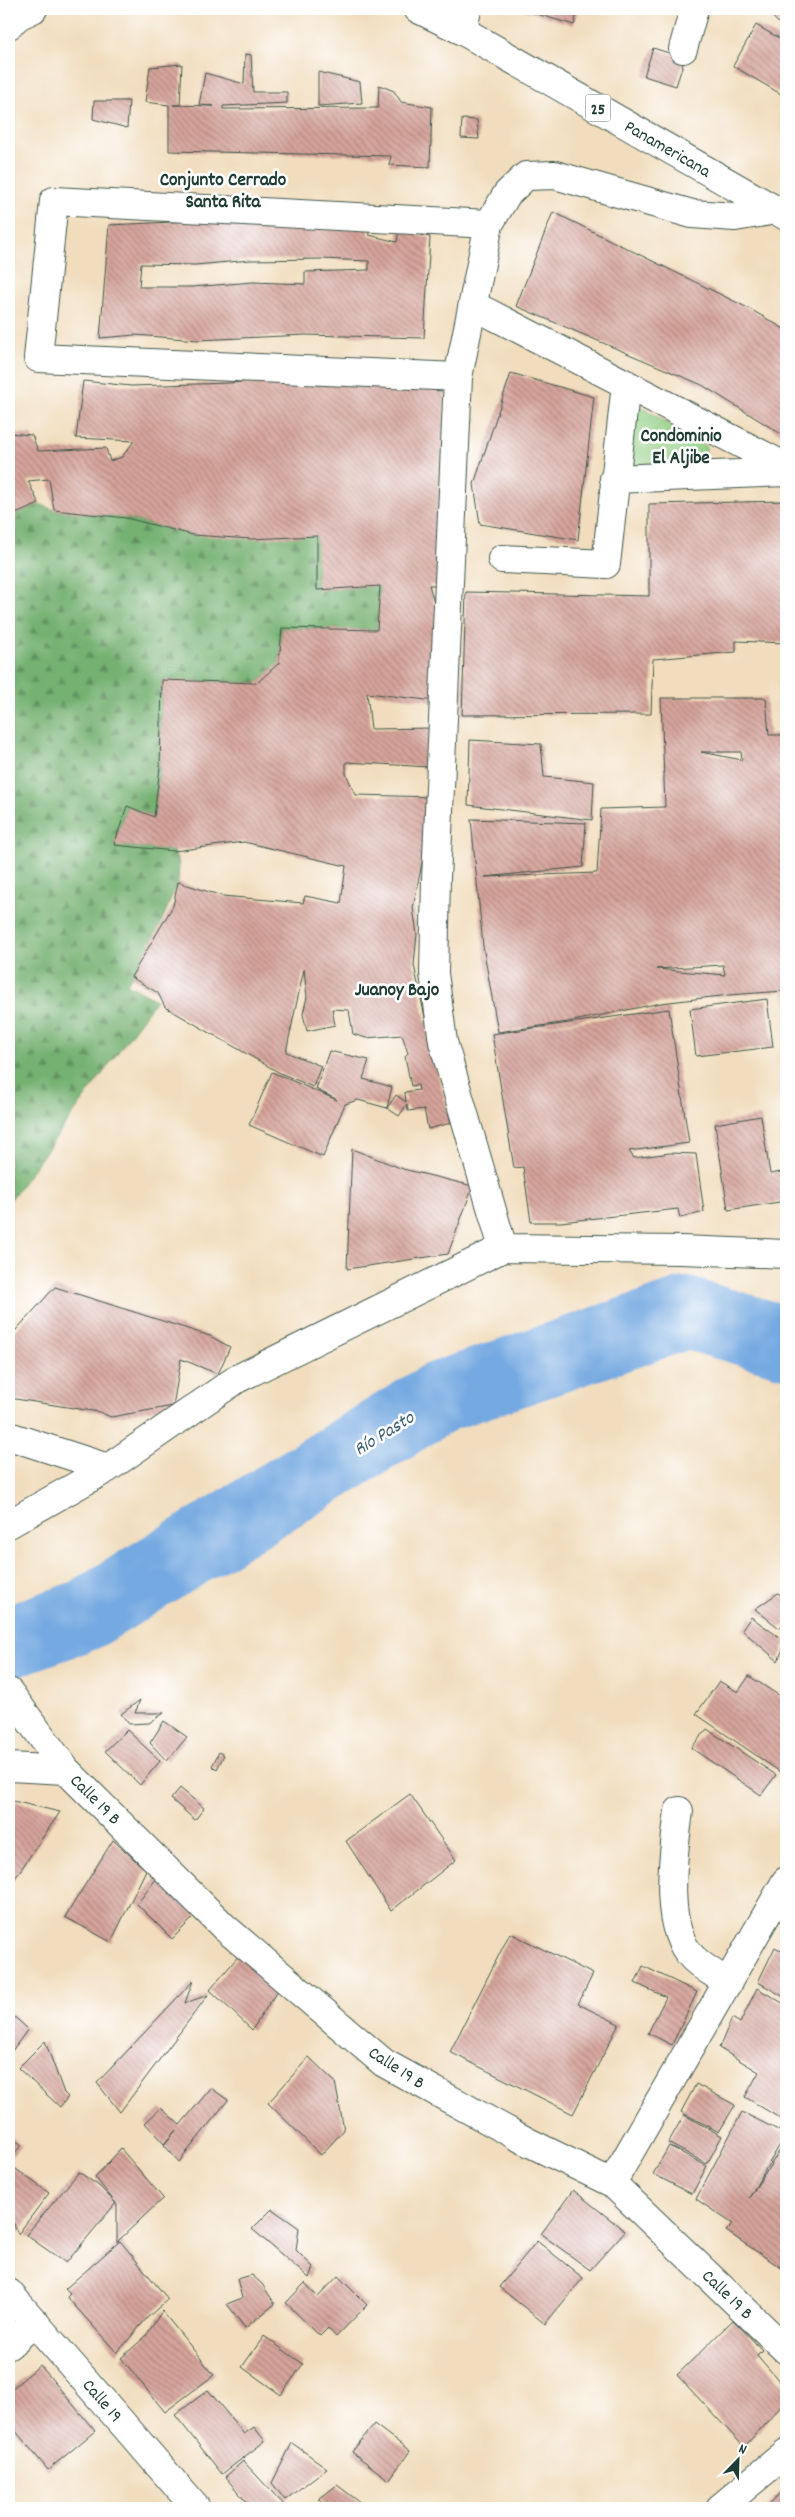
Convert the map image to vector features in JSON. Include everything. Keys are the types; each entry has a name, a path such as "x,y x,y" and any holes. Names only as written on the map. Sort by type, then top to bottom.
{"street":[{"path":"9,25 18,16 33,9"},
{"name":"Panamericana","path":"418,9 465,20 781,213"},
{"path":"683,49 694,9"},
{"path":"503,1248 443,1042 434,973 436,879 458,377 489,224 507,194 526,176 556,175 692,214 735,217 781,213"},
{"path":"458,377 38,358 54,201 489,224"},
{"path":"473,305 786,467"},
{"path":"502,559 606,564 626,384"},
{"path":"614,479 786,472"},
{"path":"9,1524 108,1468 237,1379 503,1248 681,1250 786,1254"},
{"path":"9,1436 108,1468"},
{"name":"Calle 19 B","path":"9,1692 66,1770 224,1927 384,2063 526,2141 612,2183 786,2350"},
{"path":"9,1766 66,1770"},
{"path":"679,1810 672,1875 678,1935 693,1958 728,1983"},
{"path":"612,2183 786,1882"},
{"name":"Calle 19","path":"9,2293 196,2508"},
{"path":"9,2345 35,2322"},
{"path":"720,2508 786,2453"}],"green space":[{"path":"632,401 706,447 705,468 625,471"},
{"path":"39,504 54,510 126,518 193,535 317,536 317,590 380,586 377,630 282,628 279,663 257,683 162,680 160,767 154,817 127,806 114,845 174,851 179,864 178,882 160,925 127,984 156,1000 9,1202 9,509 14,515"}],"building":[{"path":"520,9 578,9 574,25"},
{"path":"765,9 786,9 786,31"},
{"path":"756,25 786,42 786,97 733,66"},
{"path":"653,48 685,58 676,86 644,76"},
{"path":"245,54 251,55 253,92 287,92 287,103 223,106 223,109 378,108 379,85 394,91 401,102 432,107 430,167 389,165 391,156 169,151 169,105 145,102 150,67 182,64 180,105 173,105 214,106 199,105 205,73 244,84"},
{"path":"318,72 360,82 362,103 318,106"},
{"path":"94,101 129,101 127,128 93,119"},
{"path":"462,119 477,120 479,139 461,138"},
{"path":"553,212 750,309 786,330 786,437 702,385 516,306"},
{"path":"194,221 288,224 319,229 368,228 369,235 397,242 399,230 430,237 424,338 305,335 198,340 135,335 100,338 109,225","holes":["322,259 369,261 369,270 305,272 305,284 253,282 192,287 139,287 141,264 195,265 251,260"]},
{"path":"511,373 594,397 578,540 480,524 474,484"},
{"path":"294,377 445,388 441,585 429,585 443,633 435,701 367,693 371,729 434,728 429,767 346,762 346,774 356,795 435,797 413,908 417,934 414,965 432,1051 451,1123 428,1129 424,1109 408,1111 407,1104 399,1116 387,1108 396,1095 406,1102 405,1092 419,1090 418,1085 411,1086 405,1056 408,1053 402,1035 366,1038 353,1034 349,1010 332,1009 335,1025 307,1031 303,1014 307,997 304,969 286,1052 321,1066 313,1087 280,1073 165,1007 158,993 131,977 173,906 178,882 222,896 303,903 305,896 341,903 346,866 244,842 174,851 114,845 127,806 154,817 160,767 162,680 257,683 279,663 282,628 377,630 380,586 317,590 317,536 251,539 193,535 126,518 54,510 49,479 28,481 39,504 13,515 9,508 9,433 32,435 38,451 106,448 110,461 122,457 134,441 76,438 83,381 131,386 230,383"},
{"path":"786,501 786,643 736,641 736,652 653,659 651,714 462,715 466,592 649,596 649,504"},
{"path":"661,698 766,698 769,735 786,735 786,1005 784,991 729,995 661,1003 568,1022 498,1032 483,946 471,819 586,823 583,867 485,877 597,873 601,809 665,807","holes":["701,752 741,752 742,760","723,965 725,975 656,969"]},
{"path":"470,740 541,744 544,777 594,782 592,820 468,805"},
{"path":"767,999 773,1047 696,1056 690,1009"},
{"path":"669,1009 689,1143 629,1151 634,1158 670,1153 696,1154 704,1212 680,1218 678,1209 561,1222 531,1222 523,1167 514,1168 492,1034"},
{"path":"329,1051 369,1060 363,1079 392,1087 387,1108 358,1100 345,1104 323,1157 249,1125 272,1072 337,1100 316,1089"},
{"path":"761,1116 770,1174 786,1171 786,1201 728,1210 715,1124"},
{"path":"352,1149 403,1169 473,1186 448,1254 347,1269"},
{"path":"55,1287 210,1336 230,1347 218,1374 181,1359 173,1406 111,1417 99,1412 9,1398 9,1329 16,1330"},
{"path":"778,1593 786,1599 786,1625 779,1628 755,1609"},
{"path":"751,1617 786,1642 778,1661 742,1630"},
{"path":"749,1676 786,1700 786,1776 696,1714 719,1681 738,1692"},
{"path":"140,1700 135,1713 164,1713 149,1723 129,1724 121,1714"},
{"path":"164,1721 187,1737 167,1761 150,1743"},
{"path":"707,1729 776,1775 761,1795 691,1748"},
{"path":"127,1730 160,1761 140,1785 105,1751"},
{"path":"219,1752 224,1755 217,1769 212,1766"},
{"path":"180,1788 204,1808 195,1820 171,1799"},
{"path":"410,1794 456,1860 391,1911 346,1841"},
{"path":"13,1801 60,1812 9,1887 9,1807"},
{"path":"113,1840 146,1870 111,1942 65,1917"},
{"path":"156,1879 197,1914 172,1939 137,1904"},
{"path":"510,1933 593,1974 578,2004 619,2024 573,2114 450,2052"},
{"path":"246,1947 283,1982 252,2030 210,1990"},
{"path":"775,1947 786,1954 786,1998 758,1982"},
{"path":"643,1966 697,1992 672,2045 648,2033 666,1997 635,1983"},
{"path":"193,1981 185,2003 208,1995 120,2112 97,2083"},
{"path":"757,1988 786,2005 786,2122 745,2097 759,2072 719,2048 732,2018 740,2023"},
{"path":"9,2012 28,2029 9,2055"},
{"path":"45,2041 64,2093 68,2097 60,2107 18,2068"},
{"path":"309,2057 335,2082 344,2130 321,2155 268,2103"},
{"path":"696,2084 735,2105 719,2132 681,2112"},
{"path":"211,2088 228,2100 179,2162 164,2145 176,2130 164,2144 145,2123 161,2108 180,2125"},
{"path":"742,2112 786,2134 749,2198 786,2141 786,2271 726,2231 733,2224 696,2199"},
{"path":"684,2115 722,2136 707,2164 668,2143"},
{"path":"9,2135 22,2145 9,2159"},
{"path":"669,2146 707,2166 692,2194 653,2174"},
{"path":"121,2149 163,2198 117,2242 117,2205 95,2177"},
{"path":"9,2164 49,2193 18,2234 9,2213"},
{"path":"79,2172 99,2186 116,2203 66,2263 26,2235"},
{"path":"573,2190 625,2231 590,2270 541,2234"},
{"path":"272,2209 299,2228 296,2250 313,2267 309,2278 252,2229"},
{"path":"120,2241 168,2299 147,2318 117,2353 67,2297 70,2294 65,2289"},
{"path":"537,2241 583,2278 545,2324 499,2287"},
{"path":"252,2275 262,2284 275,2304 245,2328 227,2304 242,2298 237,2279"},
{"path":"338,2276 367,2305 336,2337 328,2328 320,2336 286,2303 305,2283 318,2297"},
{"path":"162,2311 214,2375 165,2412 121,2358 146,2336"},
{"path":"733,2320 762,2350 757,2355 786,2389 786,2401 744,2447 677,2375"},
{"path":"264,2336 303,2364 281,2395 242,2367"},
{"path":"40,2365 95,2431 48,2470 9,2423 9,2391"},
{"path":"208,2390 244,2434 254,2427 265,2441 222,2474 175,2415"},
{"path":"374,2424 410,2451 389,2480 352,2452"},
{"path":"292,2443 327,2468 285,2500 272,2483"},
{"path":"243,2461 287,2508 252,2508 225,2477"},
{"path":"337,2485 361,2503 358,2508 329,2508 319,2499"},
{"path":"786,2488 786,2508 765,2508"}],"waterway":[{"name":"Río Pasto","path":"9,1642 85,1615 440,1397 686,1313 786,1342"}],"district":[{"name":"Conjunto Cerrado Santa Rita","path":"223,189"},
{"name":"Condominio El Aljibe","path":"681,445"},
{"name":"Juanoy Bajo","path":"397,988"}]}
